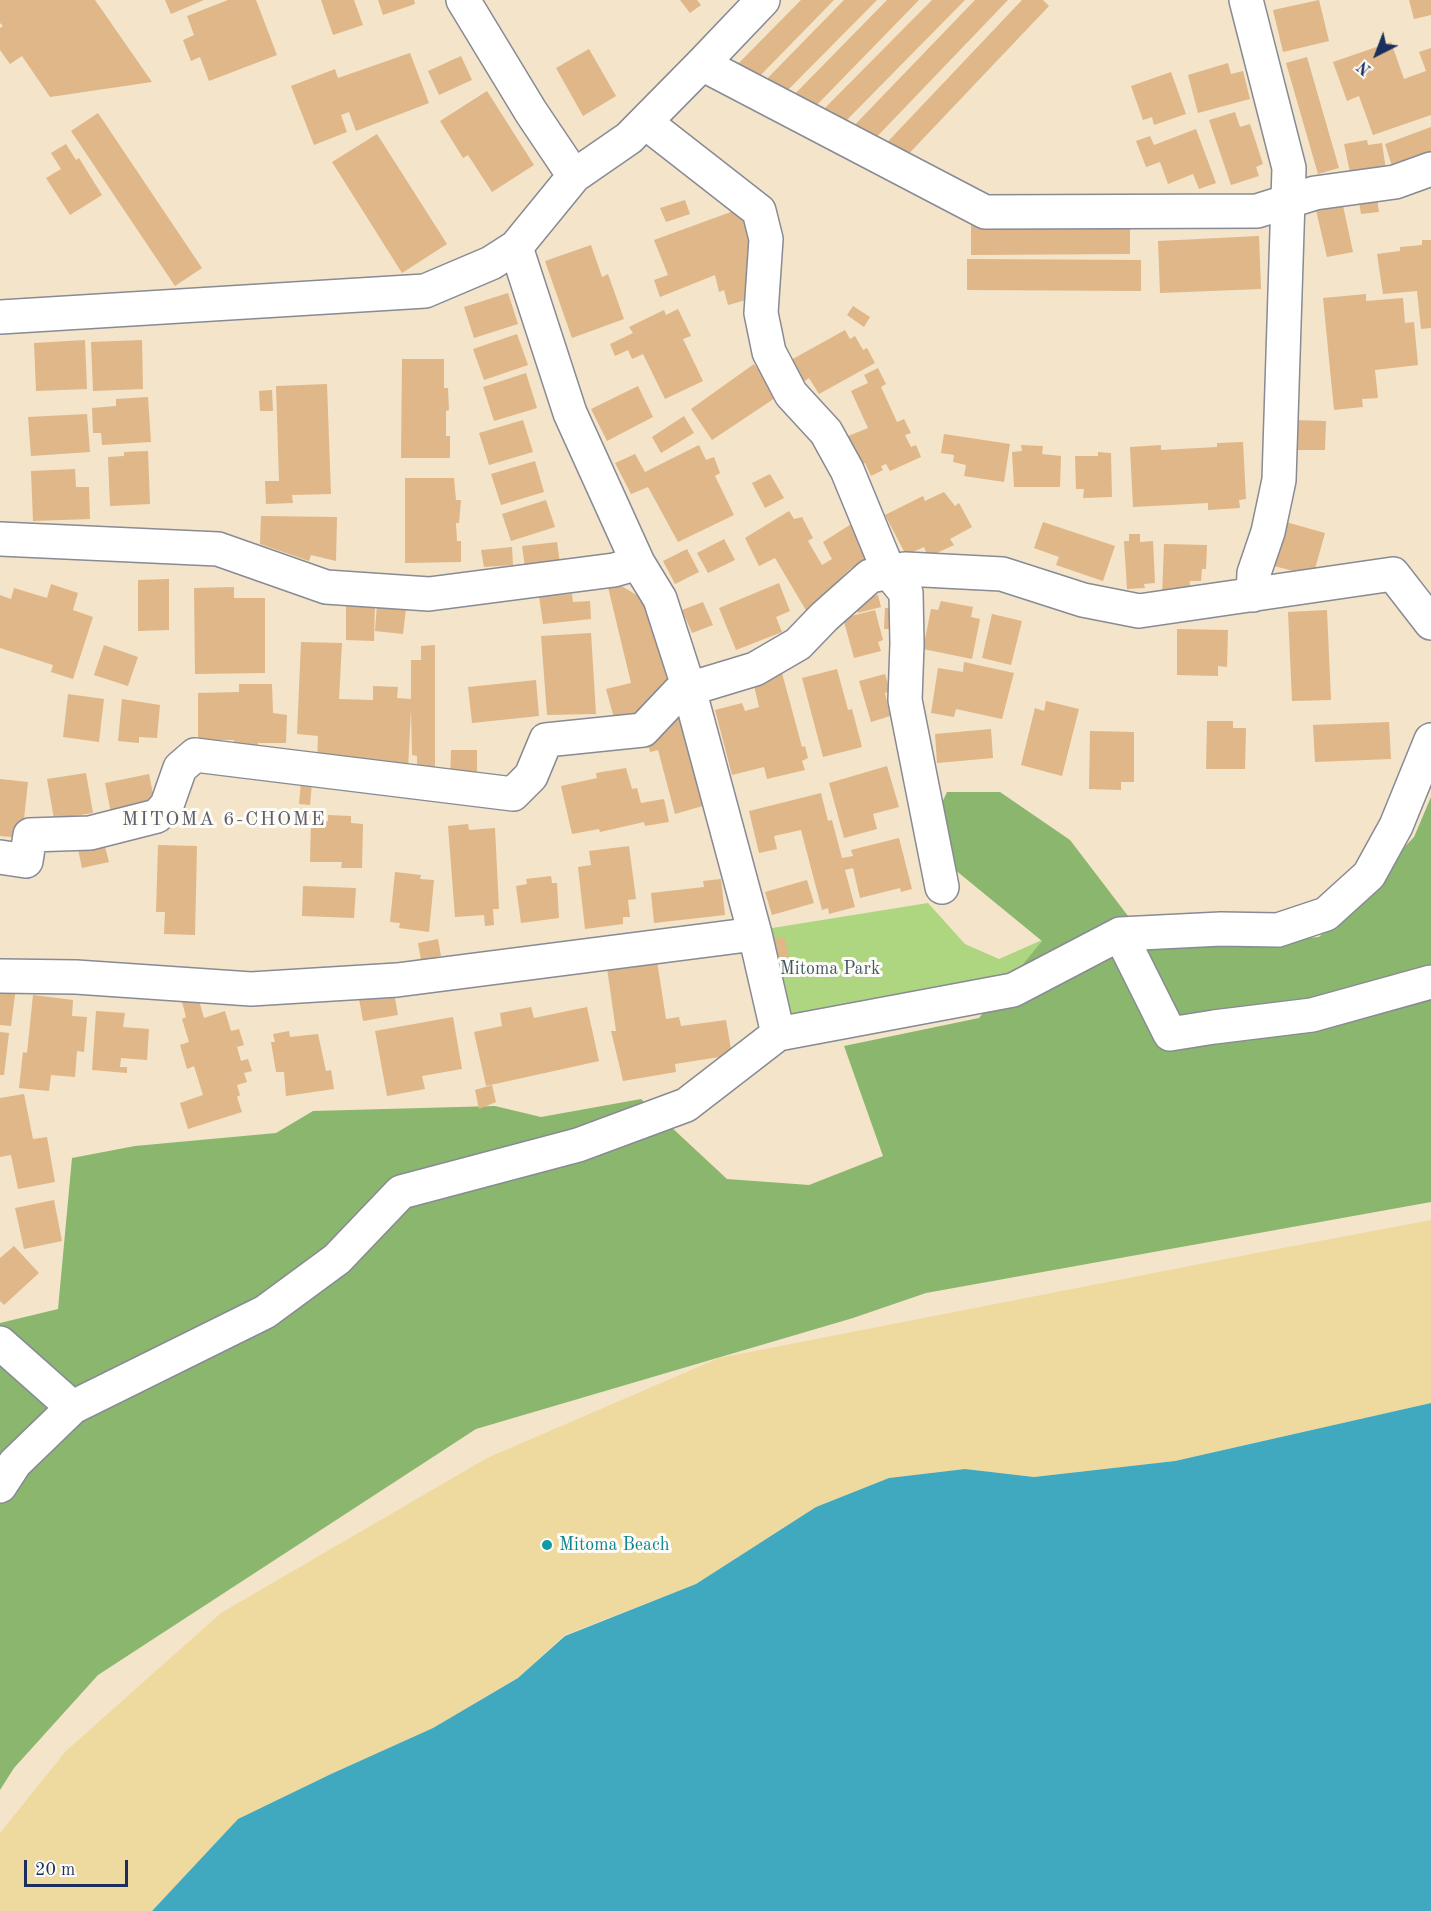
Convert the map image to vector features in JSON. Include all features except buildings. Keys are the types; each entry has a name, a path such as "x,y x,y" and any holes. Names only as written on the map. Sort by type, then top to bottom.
{"street":[{"path":"463,0 531,112 574,176"},
{"path":"0,317 425,291 490,263 516,247 574,176 629,138 763,0"},
{"path":"1246,0 1289,168 1279,480 1268,532 1254,573 1252,596"},
{"path":"702,64 985,212 1257,211 1315,193 1395,182 1431,170"},
{"path":"645,122 759,211 766,239 761,314 769,352 791,394 826,432 847,470 890,572 906,593 905,700 942,887"},
{"path":"516,247 570,413 638,563 660,599 689,689 755,934 778,1034"},
{"path":"0,539 218,549 326,587 429,594 615,570 638,563"},
{"path":"0,857 26,861 30,836 90,833 157,816 167,805 180,768 195,756 513,794 531,776 546,740 643,730 679,692 755,669 798,644 870,576 905,569 1002,574 1083,600 1139,611 1393,574 1431,623"},
{"path":"0,1486 15,1463 69,1409 265,1312 337,1259 401,1192 579,1145 686,1105 778,1034 1013,990 1120,934 1221,929 1278,930 1326,914 1369,876 1396,826 1431,740"},
{"path":"0,976 76,977 251,989 397,980 755,934"},
{"path":"1120,934 1170,1034 1312,1015 1431,982"},
{"path":"0,1343 62,1398 69,1409"}],"green space":[{"path":"947,792 1000,792 1070,840 1154,950 1319,937 1414,837 1431,797 1431,1202 926,1293 853,1318 476,1429 98,1675 14,1768 0,1790 0,1323 58,1309 72,1158 135,1146 276,1133 313,1111 495,1106 541,1117 641,1099 727,1179 809,1185 883,1156 844,1046 979,1018 1042,941 924,842"},
{"name":"Mitoma Park","path":"928,903 965,944 999,959 1042,940 1026,978 783,1028 760,930"}],"sand":[{"name":"Mitoma Beach","path":"1431,1220 1431,1403 1175,1461 1034,1477 965,1469 889,1478 816,1507 696,1584 565,1635 518,1678 433,1728 238,1819 152,1911 0,1911 0,1833 66,1751 221,1613 487,1458 719,1358"}],"water":[{"path":"1431,1403 1431,1911 152,1911 238,1819 433,1728 518,1678 565,1636 696,1584 816,1507 889,1478 965,1469 1034,1477 1175,1461"}],"place":[{"name":"Mitoma Beach","path":"547,1545"}],"district":[{"name":"MITOMA 6-CHOME","path":"224,820"}]}
